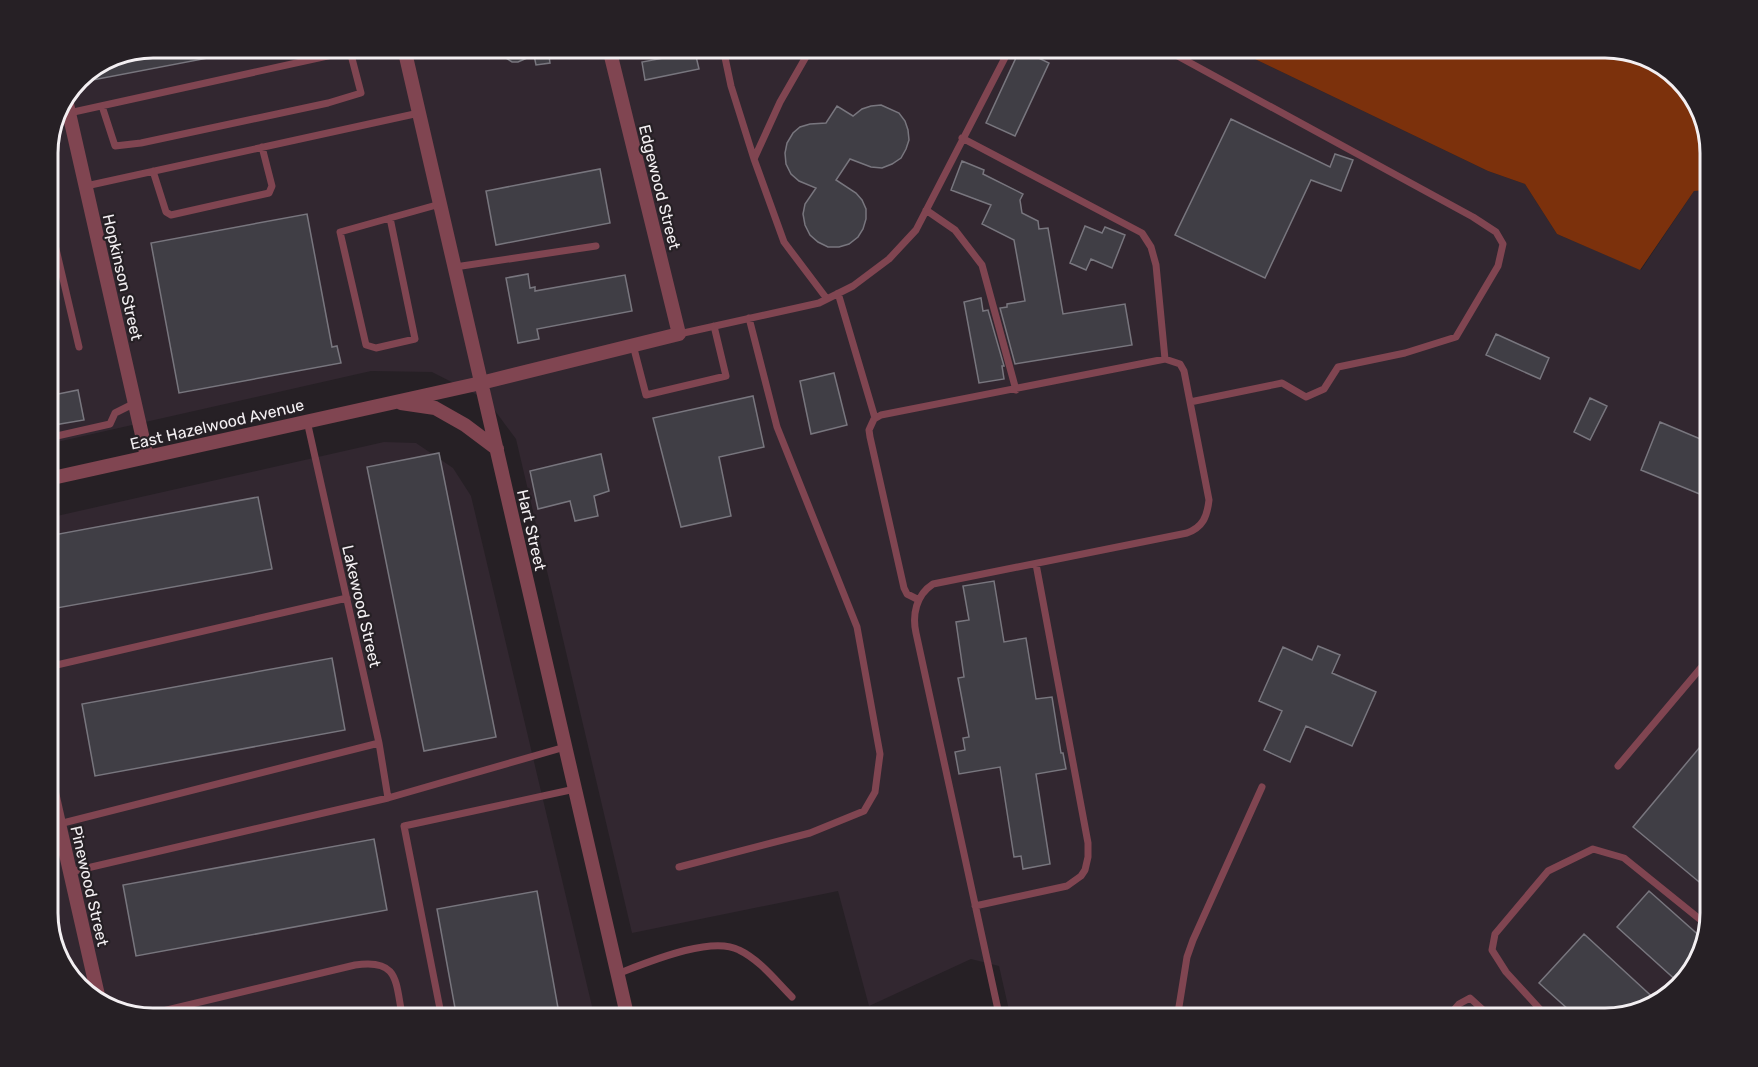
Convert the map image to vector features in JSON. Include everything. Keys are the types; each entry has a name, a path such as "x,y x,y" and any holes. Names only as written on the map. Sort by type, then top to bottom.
{"street":[{"name":"Hart Street","path":"407,59 625,1008"},
{"name":"Edgewood Street","path":"612,59 679,334"},
{"name":"Hopkinson Street","path":"68,110 147,457"},
{"name":"East Hazelwood Avenue","path":"59,477 481,383 679,334"},
{"name":"East Hazelwood Avenue","path":"393,402 435,408 465,425 497,449"},
{"name":"Pinewood Street","path":"59,824 97,989"}],"lane":[{"path":"69,109 102,106 314,59"},
{"path":"102,106 115,146 141,143 328,103 361,93 352,59"},
{"path":"725,59 731,86 754,159 784,242 827,299"},
{"path":"754,159 780,102 804,59"},
{"path":"679,334 819,303 853,286 889,259 916,230 1004,59"},
{"path":"1183,59 1473,217 1496,232 1503,244 1498,266 1456,337 1406,353 1338,367 1324,389 1306,397 1282,383 1190,402"},
{"path":"86,186 419,113"},
{"path":"963,138 1142,233 1151,247 1156,265 1165,359"},
{"path":"153,171 166,212 171,215 270,193 272,186 262,147"},
{"path":"390,218 415,339 376,348 366,345 340,232 390,218 440,204"},
{"path":"926,210 956,230 982,265 1016,390"},
{"path":"455,267 596,246"},
{"path":"59,262 79,347"},
{"path":"838,293 875,418"},
{"path":"679,867 810,834 864,811 875,792 880,754 857,627 777,427 749,318"},
{"path":"633,345 646,395 726,376 714,326"},
{"path":"919,600 907,594 904,588 869,430 875,418 1165,359 1180,364 1184,371 1209,500 1203,523 1187,533 933,584 927,588 919,600 914,622 998,1008"},
{"path":"59,436 110,424 115,413 135,403"},
{"name":"Lakewood Street","path":"307,421 379,744 388,798"},
{"path":"975,906 1067,886 1081,876 1087,864 1088,843 1035,564"},
{"path":"59,664 346,598"},
{"path":"1618,766 1700,669"},
{"path":"59,824 379,744"},
{"path":"70,872 388,798 565,747"},
{"path":"1179,1008 1187,957 1193,940 1262,787"},
{"path":"440,1008 404,826 575,789"},
{"path":"1539,1008 1506,972 1492,950 1495,934 1548,871 1593,849 1624,858 1700,919"},
{"path":"617,974 700,946 723,946 738,949 761,966 792,997"},
{"path":"175,1008 355,965 375,964 388,968 393,975 400,1008"},
{"path":"1456,1008 1470,998 1481,1008"}],"shaded area":[{"path":"154,59 1255,59 1488,171 1525,184 1557,234 1641,270 1694,191 1699,191 1700,914 1692,950 1680,971 1662,989 1641,1001 1617,1008 1009,1008 999,966 971,959 869,1006 838,891 632,933 516,439 487,400 432,372 371,371 59,442 59,147 68,111 91,82 117,66 135,60"},
{"path":"1255,59 1617,59 1652,71 1672,86 1687,106 1698,135 1699,191 1694,191 1640,270 1557,234 1525,184 1488,171"},
{"path":"384,442 416,443 453,468 471,496 592,1008 141,1008 106,996 91,985 68,956 60,932 59,920 59,516"}],"building":[{"path":"203,59 94,80 106,71 135,60"},
{"path":"507,59 525,59 518,62"},
{"path":"535,59 549,59 550,63 536,65"},
{"path":"658,59 697,59 699,69 645,80 642,62"},
{"path":"1015,59 1041,59 1049,63 1015,136 986,123"},
{"path":"881,105 899,113 905,121 909,140 906,149 901,158 882,168 871,167 850,159 836,180 856,193 862,200 866,209 866,219 858,237 849,244 828,247 810,235 805,225 803,214 805,204 816,188 799,181 791,174 786,164 787,143 800,127 826,123 837,106 853,116 862,109"},
{"path":"1231,119 1330,167 1335,154 1353,160 1341,191 1311,180 1265,278 1175,235"},
{"path":"962,161 984,170 983,174 1023,194 1020,200 1022,213 1038,221 1039,229 1048,228 1063,314 1125,304 1132,345 1015,364 1000,308 1007,307 1007,304 1025,301 1014,240 982,224 991,205 951,190"},
{"path":"600,169 610,223 496,245 486,191"},
{"path":"307,214 332,347 337,346 341,363 179,393 151,243"},
{"path":"1085,226 1102,233 1105,227 1125,235 1112,268 1091,259 1086,270 1070,263"},
{"path":"528,274 530,288 535,287 535,291 625,275 632,311 537,329 539,339 518,343 506,278"},
{"path":"981,298 983,311 988,310 1004,366 1002,366 1004,379 979,383 964,302"},
{"path":"1496,334 1549,358 1540,379 1486,355"},
{"path":"834,373 847,425 811,434 800,381"},
{"path":"78,390 84,420 59,424 59,394"},
{"path":"753,396 764,447 719,457 731,516 681,527 653,418"},
{"path":"1590,398 1607,406 1590,440 1574,432"},
{"path":"1660,422 1699,439 1699,494 1641,470"},
{"path":"439,453 496,737 424,751 367,467"},
{"path":"601,454 609,491 594,496 598,516 575,521 570,501 538,509 530,471"},
{"path":"258,497 272,569 59,608 59,534"},
{"path":"994,581 1004,642 1026,638 1036,699 1052,697 1061,753 1063,753 1066,769 1036,774 1050,864 1023,869 1021,856 1014,857 1000,767 959,774 955,752 965,750 963,738 969,737 958,678 964,677 956,622 969,620 963,586"},
{"path":"1318,646 1340,655 1332,673 1376,692 1352,746 1306,726 1290,762 1264,750 1282,711 1259,701 1283,647 1312,660"},
{"path":"332,658 345,730 95,776 82,704"},
{"path":"1700,747 1700,883 1633,827"},
{"path":"374,839 387,910 136,956 123,885"},
{"path":"537,891 558,1008 455,1008 437,909"},
{"path":"1649,891 1697,934 1687,961 1674,978 1617,927"},
{"path":"1584,934 1652,996 1617,1008 1567,1008 1539,983"}]}
